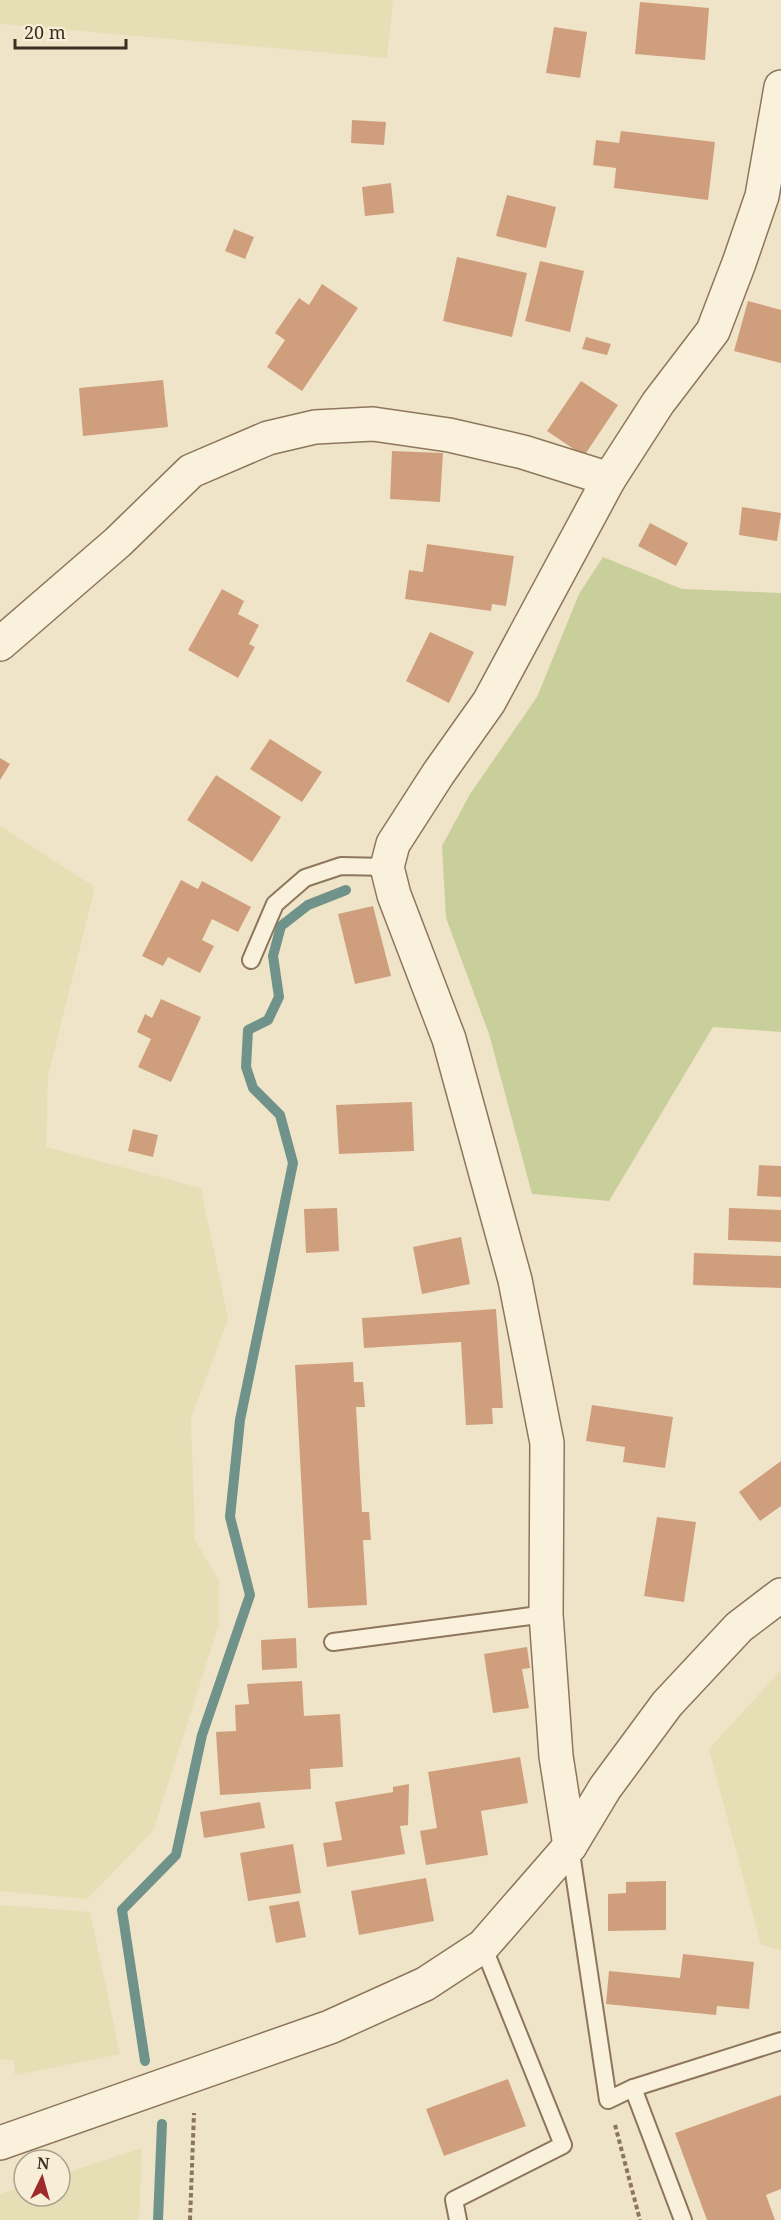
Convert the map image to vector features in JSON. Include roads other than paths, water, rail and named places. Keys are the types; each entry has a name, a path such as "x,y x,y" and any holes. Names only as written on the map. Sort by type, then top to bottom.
{"street":[{"path":"570,1846 556,1756 546,1614 548,1443 515,1280 449,1039 394,895 387,867 393,844 438,774 489,702 609,479 658,403 713,331 762,196 781,87"},
{"path":"0,644 118,542 191,471 268,438 315,427 374,424 460,437 523,452 609,479"},
{"path":"0,2143 330,2027 425,1984 483,1946 570,1846 605,1788 667,1704 739,1627 781,1595"}],"lane":[{"path":"252,960 275,904 305,878 341,866 387,867"},
{"path":"333,1642 546,1614"},
{"path":"570,1846 608,2100 633,2088 781,2041"},
{"path":"458,2220 454,2200 562,2145 483,1946"},
{"path":"633,2088 683,2220"}],"waterway":[{"path":"145,2061 122,1910 176,1855 202,1735 250,1595 230,1517 240,1420 293,1163 280,1115 253,1088 246,1067 248,1030 268,1020 279,997 273,956 281,926 308,905 346,890"},
{"path":"158,2220 162,2124"}]}
